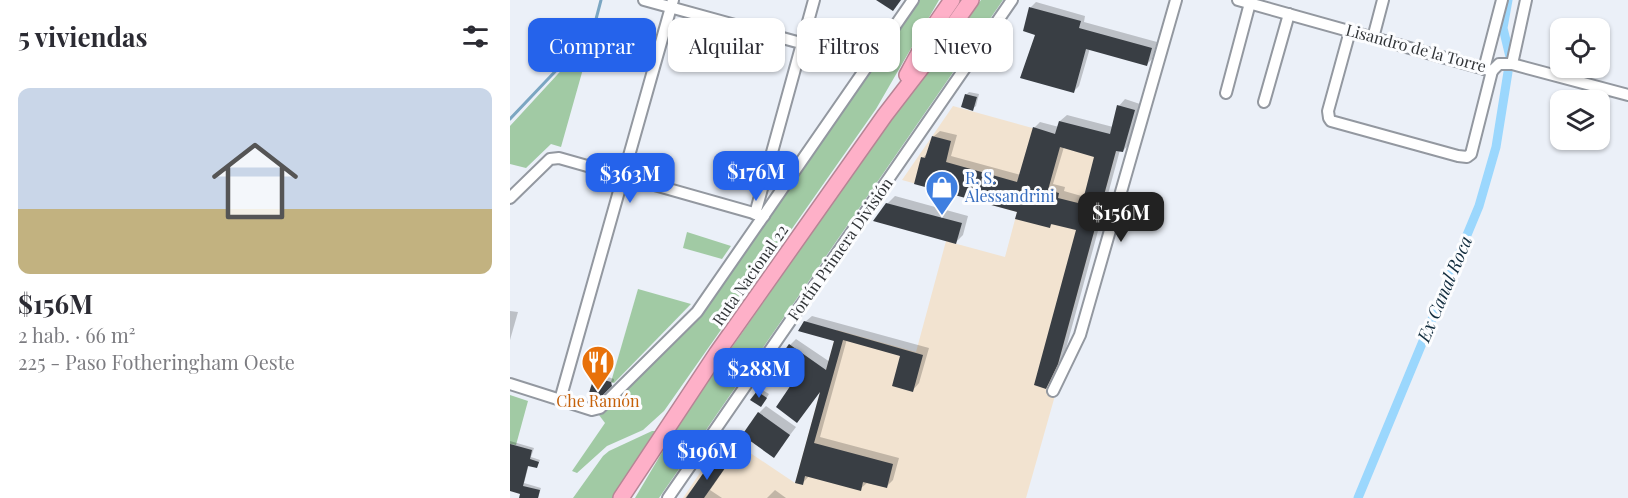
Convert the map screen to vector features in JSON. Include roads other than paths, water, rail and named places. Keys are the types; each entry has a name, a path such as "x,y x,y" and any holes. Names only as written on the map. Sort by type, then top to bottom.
{"highway":[{"name":"Ruta Nacional 22","path":"885,115 932,29 952,0"},
{"name":"Ruta Nacional 22","path":"624,495 704,371 885,115 971,0"}],"street":[{"path":"644,0 672,4 797,42"},
{"path":"809,18 814,0"},
{"path":"900,19 913,0"},
{"name":"Fortín Primera División","path":"668,498 1012,0"},
{"path":"1053,391 1080,335 1176,0"},
{"name":"Lisandro de la Torre","path":"1238,0 1488,70 1499,64 1512,64 1628,95"},
{"path":"1373,38 1383,0"},
{"path":"1350,31 1328,111 1329,118 1332,121 1467,157 1471,154 1502,0"},
{"path":"1512,64 1526,0"},
{"path":"1226,93 1250,3"},
{"path":"560,400 672,4"},
{"path":"1264,102 1289,14"},
{"path":"759,215 764,180 797,62"},
{"path":"510,384 596,410 693,317 759,215 782,190 863,72"},
{"path":"510,198 554,158 759,215"},
{"path":"764,180 770,192 776,193 782,190"}],"waterway":[{"path":"510,119 587,38 595,23 601,0"},
{"name":"Ex Canal Roca","path":"1508,0 1503,28 1510,57"},
{"name":"Ex Canal Roca","path":"1358,498 1479,206 1496,147 1508,72"}],"place":[{"name":"R. S. Alessandrini","path":"942,216"},
{"name":"Che Ramón","path":"598,391"}]}
